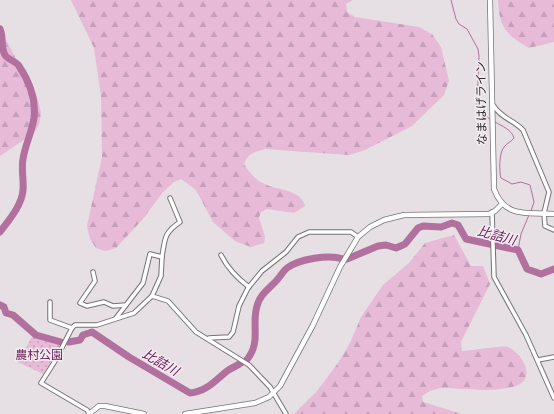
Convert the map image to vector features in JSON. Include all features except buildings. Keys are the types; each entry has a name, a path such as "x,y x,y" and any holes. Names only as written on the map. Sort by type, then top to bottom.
{"street":[{"name":"なまはげライン","path":"490,0 493,181 496,196 502,204"},
{"path":"491,102 498,113 523,130 549,192 544,214 545,226 554,230"},
{"path":"144,414 99,406 89,414 41,383 75,325 97,325 134,313 152,296 161,276 162,257 166,235 169,230 180,222 170,198"},
{"path":"185,414 255,403 269,397 274,393 280,386 313,325 340,267 358,237 384,220 404,215 482,214 492,212 502,204 518,212 554,214"},
{"path":"492,212 494,277 538,360 554,398"},
{"path":"206,338 215,339 228,337 233,332 238,306 249,287 262,271 286,252 298,237 309,232 351,232 358,237"},
{"path":"115,319 143,283 150,254 162,257"},
{"path":"221,255 227,266 237,278 249,287"},
{"path":"93,272 95,282 80,303 88,306 104,302 113,306 126,305"},
{"path":"152,296 168,302 196,332 249,365 262,377 274,393 286,414"},
{"path":"50,302 50,320 72,328"},
{"path":"538,360 554,357"}],"green space":[{"path":"71,0 353,0 346,4 347,12 355,17 419,27 432,34 441,47 449,81 444,95 412,126 365,150 349,155 265,149 250,155 244,164 256,178 270,186 294,193 303,200 305,206 294,213 267,209 261,212 259,218 265,237 264,243 251,247 235,241 213,222 196,190 181,179 174,182 163,192 143,219 116,248 105,251 96,248 90,239 87,226 102,157 101,96 94,48"},
{"path":"498,0 554,0 554,42 529,48 515,39 509,34 502,24"},
{"path":"0,29 38,99 41,113 39,125 34,133 0,156"},
{"path":"454,235 471,266 483,266 490,284 461,342 462,351 508,347 517,354 525,364 526,376 524,381 510,388 490,390 440,388 430,391 422,396 423,402 462,414 294,414 317,391 338,363 350,343 361,317 383,285 409,263 425,243"},
{"name":"農村公園","path":"33,335 62,344 43,374 18,362"}],"waterway":[{"path":"451,0 456,19 459,24 467,29 478,49 477,106 481,112 491,120"},
{"name":"比詰川","path":"0,29 2,35 2,45 6,57 18,64 23,72 31,91 34,104 34,118 23,159 22,196 14,212 0,232"},
{"path":"495,122 509,130 514,138 502,150 500,158 501,178 512,184 521,182 530,185 534,202 531,211"},
{"path":"518,250 521,234 529,215"},
{"name":"比詰川","path":"347,259 378,246 386,245 396,248 405,244 418,228 423,226 441,227 452,223 458,225 466,239 518,250 527,269 541,274 554,269"},
{"name":"比詰川","path":"246,361 254,347 255,313 258,302 286,269 299,262 314,258 330,257 343,259"},
{"name":"比詰川","path":"0,305 4,307 6,313 13,315 36,335 61,342"},
{"name":"比詰川","path":"69,342 80,340 83,335 92,332 129,357 190,393 206,388 227,371 241,363"}]}
